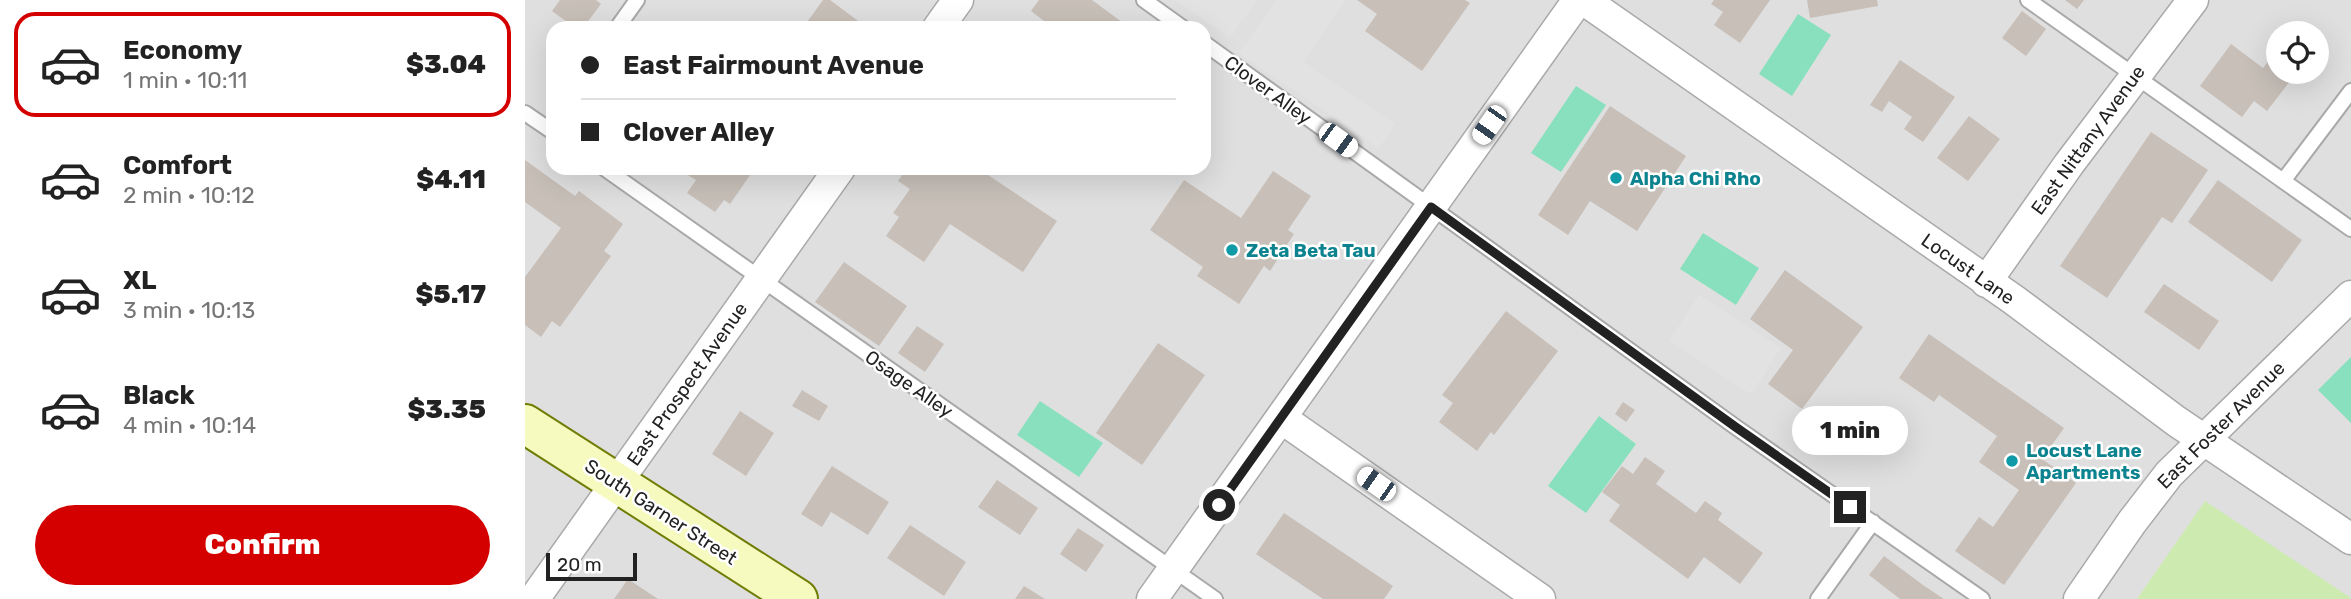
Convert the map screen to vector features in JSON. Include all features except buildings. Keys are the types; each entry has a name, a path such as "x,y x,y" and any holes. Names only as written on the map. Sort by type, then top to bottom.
{"street":[{"path":"943,21 958,0"},
{"path":"1152,599 1578,0"},
{"name":"Locust Lane","path":"1584,0 1986,282 2204,440 2351,539"},
{"name":"East Nittany Avenue","path":"1986,282 2135,75 2193,0"},
{"name":"East Prospect Avenue","path":"534,599 835,175"},
{"name":"East Foster Avenue","path":"2079,599 2157,489 2181,462 2351,296"},
{"path":"1281,418 1540,599"},
{"name":"South Garner Street","path":"525,424 797,599"}],"lane":[{"path":"622,21 638,0"},
{"path":"1144,0 1173,21"},
{"path":"2028,0 2351,229"},
{"name":"Clover Alley","path":"1211,48 1737,428 1982,599"},
{"path":"2283,181 2351,91"},
{"path":"525,113 546,127"},
{"name":"Osage Alley","path":"614,175 1215,599"},
{"path":"1818,599 1873,522"}],"shaded area":[{"path":"525,0 2351,0 2351,599 525,599"},
{"path":"1175,0 1257,0 1230,38 1211,25 1211,21 1205,21"},
{"path":"1276,0 1346,0 1304,62 1395,124 1379,148 1239,53"},
{"path":"1699,295 1781,348 1751,394 1669,341"}],"green space":[{"path":"1798,14 1831,35 1792,96 1759,74"},
{"path":"1576,86 1606,105 1561,172 1531,153"},
{"path":"1703,233 1759,268 1736,305 1680,269"},
{"path":"2351,357 2351,423 2318,390"},
{"path":"1040,401 1103,443 1079,477 1017,435"},
{"path":"1599,416 1636,444 1586,513 1548,486"},
{"path":"2205,501 2351,598 2351,599 2137,599"}],"place":[{"name":"Alpha Chi Rho","path":"1616,178"},
{"name":"Zeta Beta Tau","path":"1232,250"},
{"name":"Locust Lane Apartments","path":"2012,461"}],"route":[{"path":"1219,505 1431,207 1850,507"}]}
